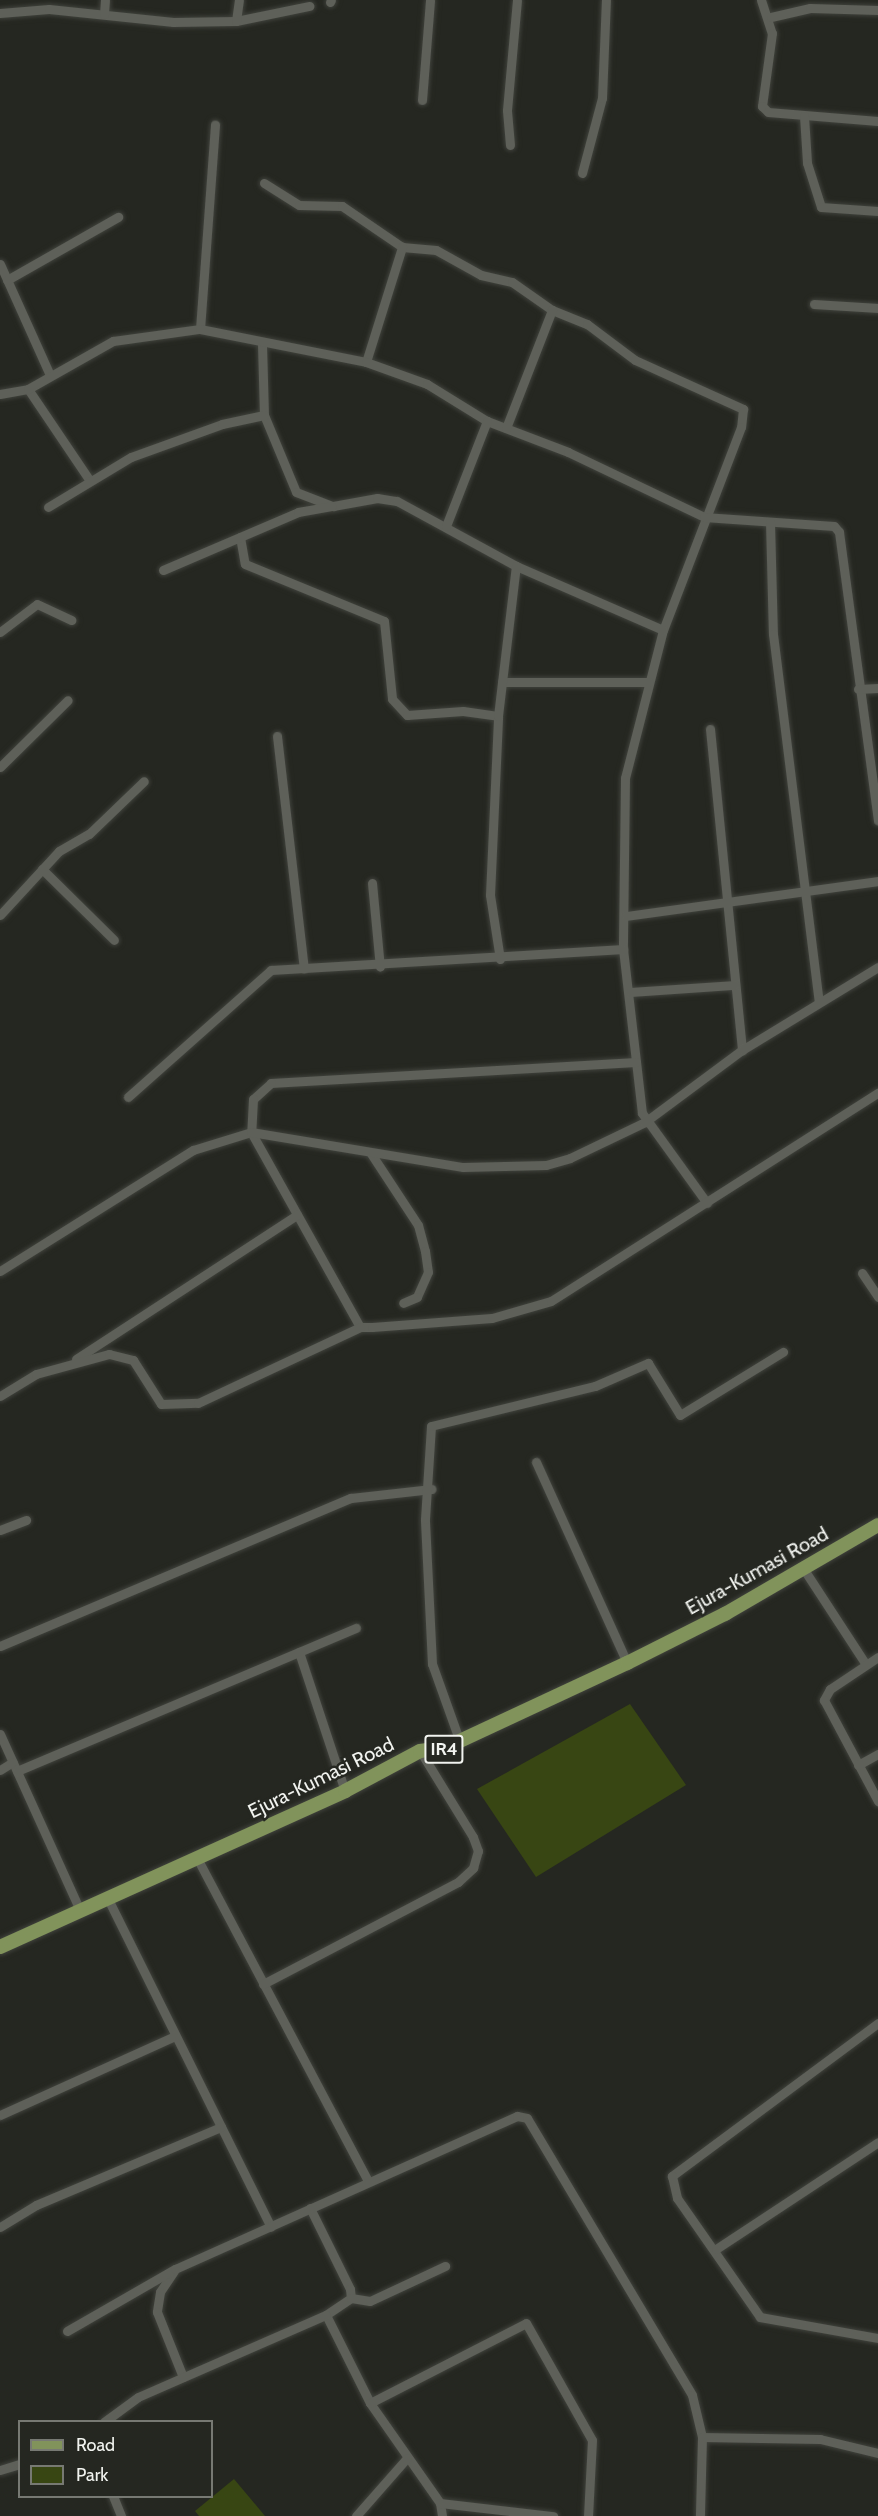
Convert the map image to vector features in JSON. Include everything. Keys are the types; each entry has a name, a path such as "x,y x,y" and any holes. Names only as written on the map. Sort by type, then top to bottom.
{"main road":[{"name":"Ejura-Kumasi Road","path":"0,1947 345,1791 420,1751 435,1752 460,1742 627,1663 878,1525"}],"street":[{"path":"67,0 67,10"},
{"path":"104,14 105,0"},
{"path":"236,21 239,0"},
{"path":"422,100 430,0"},
{"path":"510,146 509,75 517,0"},
{"path":"582,173 602,98 606,0"},
{"path":"761,0 771,17 762,106 768,112 878,122"},
{"path":"0,13 67,10 173,22 236,21 309,6"},
{"path":"771,17 810,8 878,10"},
{"path":"804,116 807,163 821,207 878,211"},
{"path":"200,329 215,125"},
{"path":"264,183 299,205 342,206 402,247 446,254 471,270 529,290 552,310 573,315 635,360 742,409 741,428 704,517 663,630 626,778 626,916 623,949 631,992 636,1062 645,1122 707,1203"},
{"path":"7,280 118,217"},
{"path":"366,362 402,247"},
{"path":"0,264 49,373"},
{"path":"814,304 878,308"},
{"path":"506,428 552,310"},
{"path":"0,394 28,389 49,373 113,341 200,329 262,344 366,362 427,384 487,421 704,517 834,526 839,532 858,689 878,820"},
{"path":"262,344 264,415 296,492 333,506"},
{"path":"28,389 90,481"},
{"path":"48,507 132,457 222,424 264,415"},
{"path":"446,526 487,421"},
{"path":"163,570 298,512 377,498 397,501 516,566 663,630"},
{"path":"770,522 773,634 808,891 819,1002"},
{"path":"240,537 245,564 384,621 392,699 407,716 463,711 498,716"},
{"path":"500,959 490,895 498,716 516,566"},
{"path":"0,632 37,603 71,620"},
{"path":"502,682 649,682"},
{"path":"858,689 878,688"},
{"path":"0,767 68,700"},
{"path":"710,729 730,900 742,1050"},
{"path":"277,736 304,968"},
{"path":"0,915 59,850 89,834 144,781"},
{"path":"42,869 114,940"},
{"path":"626,916 878,881"},
{"path":"372,883 380,967"},
{"path":"128,1097 271,970 380,967 623,949"},
{"path":"0,1256 4,1268 193,1150 251,1132 464,1167 546,1164 645,1122 742,1050 878,967"},
{"path":"631,992 735,985"},
{"path":"360,1327 251,1132 254,1099 271,1083 636,1062"},
{"path":"71,1362 109,1354 133,1360 161,1404 181,1406 208,1398 360,1327 492,1318 551,1300 878,1093"},
{"path":"370,1152 418,1225 425,1251 428,1272 417,1297 403,1303"},
{"path":"0,1396 71,1362 297,1215"},
{"path":"862,1273 878,1297"},
{"path":"460,1742 437,1689 432,1664 425,1530 431,1489 429,1436 432,1426 595,1386 648,1363 680,1414 783,1352"},
{"path":"536,1462 627,1663"},
{"path":"0,1646 351,1498 431,1489"},
{"path":"0,1530 26,1520"},
{"path":"803,1568 865,1663"},
{"path":"17,1771 356,1628"},
{"path":"299,1652 345,1791"},
{"path":"878,1657 865,1663 830,1689 824,1700 878,1801"},
{"path":"0,1734 80,1910"},
{"path":"263,1984 458,1882 473,1868 478,1851 473,1837 420,1751"},
{"path":"858,1765 878,1754"},
{"path":"0,1770 13,1762"},
{"path":"196,1858 368,2181"},
{"path":"108,1899 271,2227"},
{"path":"878,2023 676,2168 672,2184 677,2198 716,2248 760,2317 878,2338"},
{"path":"0,2115 175,2036"},
{"path":"67,2331 176,2269 368,2181 517,2116 533,2120 692,2395 702,2437 700,2516"},
{"path":"0,2227 36,2205 57,2201 221,2127"},
{"path":"716,2248 878,2142"},
{"path":"310,2208 351,2298"},
{"path":"105,2420 138,2397 326,2316 351,2298 370,2301 445,2266"},
{"path":"176,2269 160,2292 158,2312 183,2377"},
{"path":"326,2316 370,2403 440,2503 442,2516"},
{"path":"370,2403 526,2323 592,2440 588,2516"},
{"path":"702,2437 820,2439 878,2453"},
{"path":"356,2516 407,2458"},
{"path":"0,2470 18,2465"},
{"path":"114,2498 121,2516"},
{"path":"440,2503 553,2516"}],"green space":[{"path":"630,1704 686,1785 536,1877 477,1789"},
{"path":"234,2479 265,2516 199,2516 195,2511"}]}
